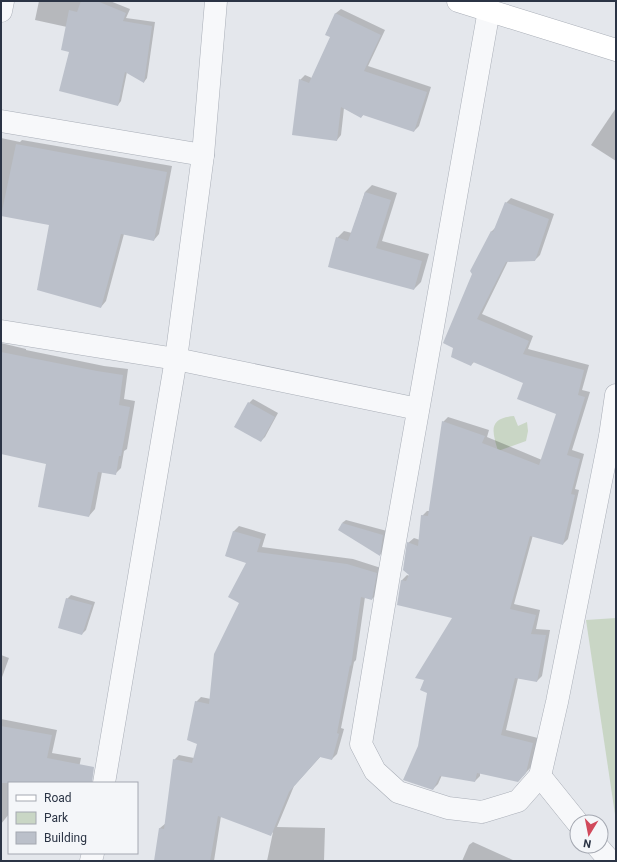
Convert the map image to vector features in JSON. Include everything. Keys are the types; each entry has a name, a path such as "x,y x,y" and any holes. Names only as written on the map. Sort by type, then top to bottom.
{"street":[{"path":"1,11 3,1"},
{"path":"104,782 176,359 203,155 216,1"},
{"path":"458,1 616,50"},
{"path":"489,10 389,576 362,744 375,771 398,792 448,808 482,812 518,801 540,776 557,702 605,459 616,395"},
{"path":"1,121 203,155"},
{"path":"1,331 176,359 418,409"},
{"path":"540,776 571,814"}],"green space":[{"path":"514,416 518,426 527,422 528,431 526,441 498,451 494,437 494,427 500,420 506,417"},
{"path":"616,618 616,821 586,620"}],"building":[{"path":"81,1 97,1 126,13 123,21 152,26 144,83 125,72 118,106 59,91 69,52 61,50 69,10 77,12"},
{"path":"335,13 381,35 364,71 427,92 414,132 363,115 361,118 341,107 337,141 292,135 299,79 309,83 330,37 325,35"},
{"path":"16,144 167,172 154,241 121,234 101,308 37,290 49,225 1,216"},
{"path":"365,192 391,200 376,248 422,261 414,290 328,267 336,237 348,241"},
{"path":"505,202 549,219 535,261 506,262 477,319 529,341 523,354 584,370 578,395 585,397 567,455 580,459 571,494 575,495 563,545 530,536 510,609 536,615 531,634 546,635 537,682 515,678 501,735 533,743 526,773 518,782 477,773 475,782 440,776 433,790 403,780 418,746 427,693 420,690 424,680 415,678 452,618 397,605 401,580 406,581 409,575 403,570 407,542 418,546 421,515 428,516 442,421 485,436 482,443 539,465 556,414 517,399 523,383 473,362 471,366 451,357 453,348 443,343 472,274 470,271 491,231 493,232"},
{"path":"1,352 123,375 119,405 130,407 121,456 119,456 116,475 98,472 89,517 38,507 46,464 1,454"},
{"path":"248,402 275,417 261,442 234,427"},
{"path":"342,523 383,535 380,556 338,530"},
{"path":"233,531 261,539 257,552 347,564 377,573 372,600 361,597 351,666 350,665 337,733 339,734 332,760 320,757 289,792 271,836 218,816 210,861 154,861 159,828 164,829 173,759 192,763 197,744 187,740 195,701 209,704 214,654 239,603 228,597 246,563 225,556"},
{"path":"66,598 92,605 82,635 58,628"},
{"path":"1,726 52,735 47,758 94,767 92,782 1,783"}]}
